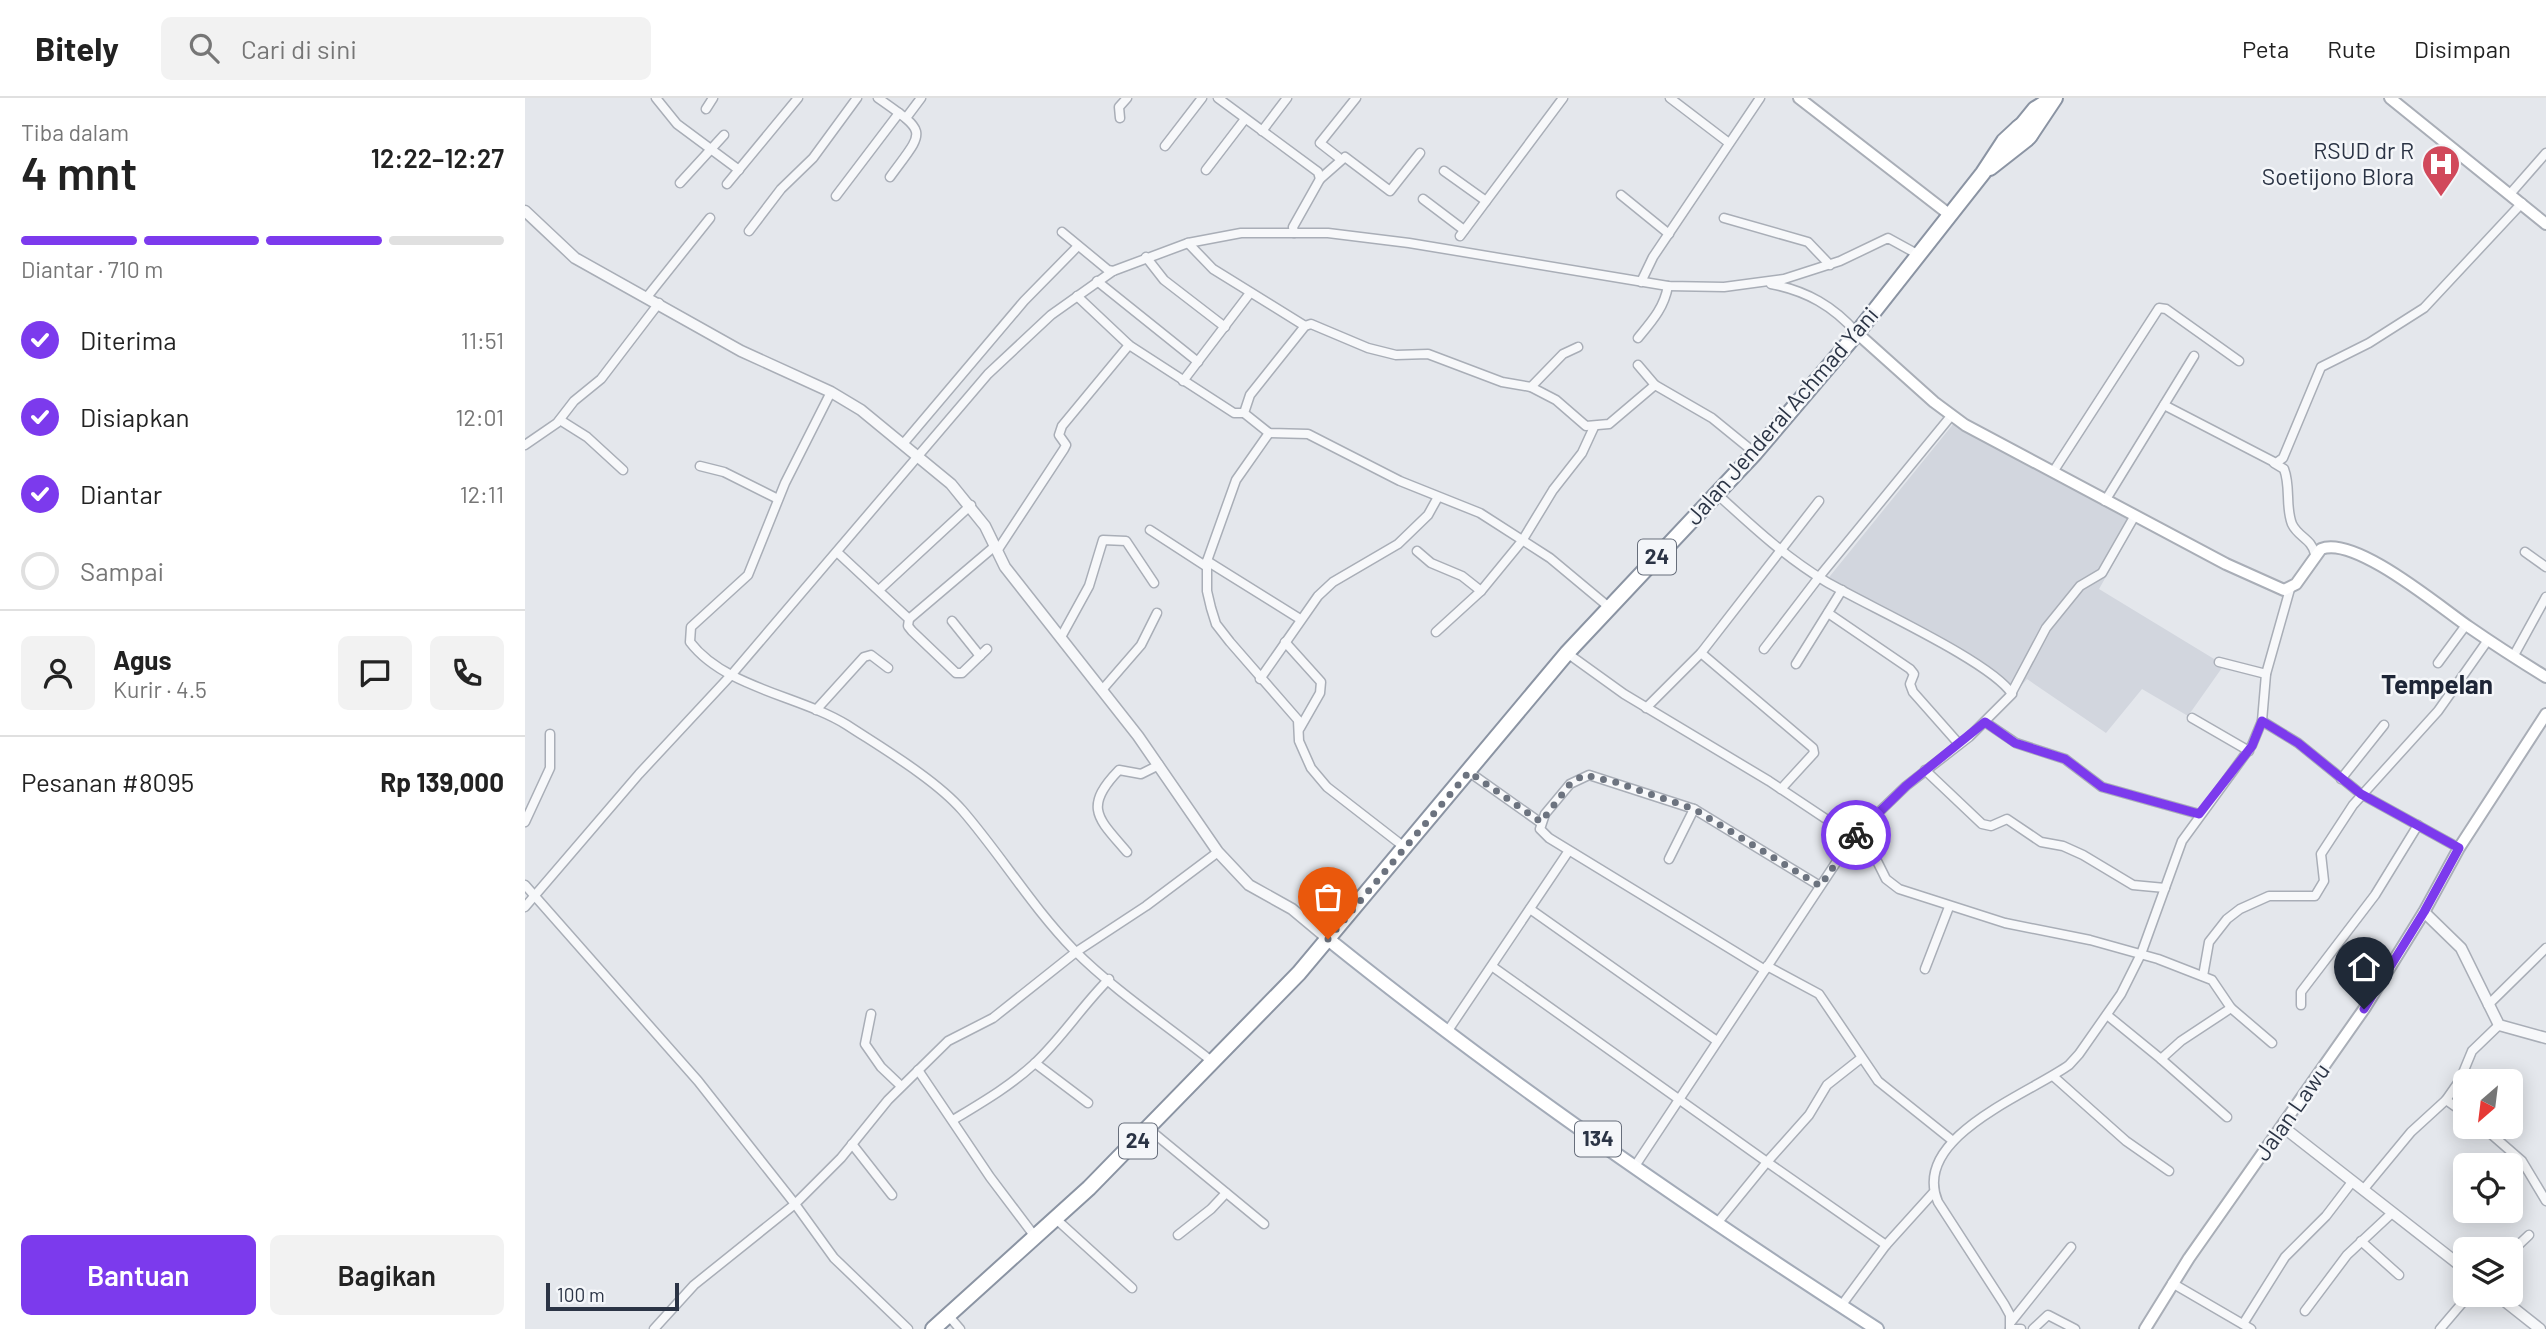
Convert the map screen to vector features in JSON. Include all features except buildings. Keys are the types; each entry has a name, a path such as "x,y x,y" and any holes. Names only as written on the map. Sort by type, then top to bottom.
{"highway":[{"name":"Jalan Jenderal Achmad Yani","path":"1328,939 1567,653 1755,453 1857,333 1983,173 2024,132 2035,109 2054,98"},
{"name":"24","path":"933,1329 1036,1238 1150,1130 1328,939"}],"main road":[{"path":"2390,98 2546,224"},
{"path":"1801,99 1950,215"},
{"path":"1857,333 1951,416 2134,517 2277,589 2290,589 2315,554 2334,546 2355,553 2416,587 2466,625 2546,677"},
{"name":"Jalan Lawu","path":"2145,1329 2172,1283 2364,1009 2424,912 2459,848 2546,714"},
{"name":"134","path":"1328,939 1447,1032 1635,1166 1877,1329"}],"street":[{"path":"656,98 677,124 739,170"},
{"path":"706,108 713,98"},
{"path":"727,184 798,98"},
{"path":"749,231 781,189 813,158 857,98"},
{"path":"878,98 918,130 919,137 890,177"},
{"path":"836,196 902,115 921,98"},
{"path":"1120,118 1119,107 1126,98"},
{"path":"1165,146 1202,98"},
{"path":"1218,98 1313,167 1320,179"},
{"path":"1262,131 1287,98"},
{"path":"1338,157 1320,143 1356,98"},
{"path":"1423,200 1462,233 1563,98"},
{"path":"1670,98 1730,143"},
{"path":"1641,282 1669,234 1761,98"},
{"path":"1206,170 1245,119"},
{"path":"680,183 724,135"},
{"path":"1294,233 1293,227 1320,179 1345,157 1390,191 1420,153"},
{"path":"2510,194 2546,153"},
{"path":"1444,171 1486,201"},
{"path":"1621,195 1669,234"},
{"path":"2274,463 2283,458 2321,367 2369,343 2424,308 2522,204"},
{"path":"525,211 564,250 741,351 831,391 862,410 917,455 971,505 1005,567 1159,765 1218,852 1249,886 1292,909 1328,939"},
{"path":"647,297 710,218"},
{"path":"1724,218 1808,242 1830,265"},
{"path":"1062,232 1108,270 1113,271"},
{"path":"525,907 639,774 733,673 917,455 1018,342 1113,271 1188,243 1241,233 1328,233 1409,243 1668,286 1765,283 1787,287 1819,299 1840,314 1857,333"},
{"path":"1765,283 1830,265 1888,238 1919,255"},
{"path":"1188,243 1213,269 1305,326"},
{"path":"903,444 1024,301 1078,246"},
{"path":"1146,257 1164,281 1225,327"},
{"path":"1097,281 1198,362"},
{"path":"1638,338 1657,316 1665,301 1668,286"},
{"path":"1183,381 1250,293"},
{"path":"1077,296 1129,345 1234,413 1244,413 1269,433 1308,434 1438,497 1480,513 1550,558 1610,608"},
{"path":"525,445 560,420 574,401 609,369 659,303"},
{"path":"2053,472 2159,308 2166,309 2239,361"},
{"path":"1244,413 1249,395 1305,326 1311,324 1368,348 1396,355 1428,354 1502,382 1531,387 1556,400 1577,420 1594,427 1609,424 1655,385"},
{"path":"988,649 961,673 956,673 912,631 908,626 909,619 996,548 1064,449 1066,445 1059,435 1062,426 1129,345"},
{"path":"1531,387 1563,354 1578,347"},
{"path":"2105,501 2194,356"},
{"path":"1638,365 1655,385 1712,418 1755,453"},
{"path":"831,391 778,499 748,575 688,632 692,645 771,695 816,710 855,731 931,782 952,801 1000,858 1030,901 1076,952 1214,1063"},
{"path":"2164,405 2284,469 2288,480 2289,512 2294,528 2313,545 2315,554"},
{"path":"1764,649 1819,577 1951,416"},
{"path":"560,420 587,437 623,470"},
{"path":"1436,632 1481,592 1522,541 1553,490 1582,453 1594,427"},
{"path":"1269,433 1236,480 1207,564 1207,591 1216,624 1260,680 1290,709 1300,728"},
{"path":"700,466 724,472 778,499"},
{"path":"1717,494 1781,552 1819,577 1970,659 2012,692"},
{"path":"1260,680 1300,619 1333,582 1384,553 1415,529 1438,497"},
{"path":"1646,708 1701,653 1819,501"},
{"path":"879,590 971,505"},
{"path":"1635,1166 1853,837 1926,770 1985,722 2012,692 2057,612 2080,586 2102,573 2134,517"},
{"path":"1150,530 1300,619"},
{"path":"1061,637 1089,586 1103,540 1126,541 1154,583"},
{"path":"1417,551 1427,560 1458,573 1481,592"},
{"path":"837,552 909,619"},
{"path":"2525,552 2546,567"},
{"path":"1841,1306 1886,1245 1933,1193 1936,1166 1953,1141 1982,1118 2053,1076 2080,1055 2107,1015 2141,954 2182,841 2199,814 2249,751 2262,721 2266,674 2290,589"},
{"path":"1796,664 1842,590"},
{"path":"2513,657 2546,597"},
{"path":"1102,690 1141,645 1157,613"},
{"path":"1828,613 1910,669 1914,674 1910,684 1913,692 1959,744"},
{"path":"952,621 980,656"},
{"path":"2438,663 2466,625"},
{"path":"2203,976 2209,942 2227,919 2240,909 2269,896 2315,896 2324,881 2321,854 2361,794 2438,711 2488,640"},
{"path":"1285,642 1321,682 1320,693 1300,728 1299,741 1311,768 1327,787 1403,846"},
{"path":"1567,653 1646,708 1781,789 1853,837 1873,853 1891,885 2019,927 2090,940 2141,954 2203,976 2219,986 2231,1008 2272,1043"},
{"path":"1701,653 1814,748 1814,753 1781,789"},
{"path":"816,710 864,657 871,655 888,668"},
{"path":"2219,662 2266,674"},
{"path":"2192,718 2249,751"},
{"path":"2262,721 2298,743 2361,794 2459,848"},
{"path":"1985,722 2015,743 2065,759 2102,787 2199,814"},
{"path":"2341,779 2384,725"},
{"path":"525,822 550,768 550,734"},
{"path":"1126,852 1097,818 1099,801 1119,770 1141,774 1159,765"},
{"path":"1926,770 1982,824 1991,826 2007,819 2041,842 2063,846 2083,855 2133,885 2165,888"},
{"path":"1469,772 1541,822 1543,833 1568,852 1826,1001 1860,1059 1878,1081 1953,1141"},
{"path":"1541,822 1570,784 1584,775 1615,782 1694,809 1820,886"},
{"path":"1669,859 1694,809"},
{"path":"2301,1005 2301,992 2375,895 2418,825"},
{"path":"654,1329 694,1285 795,1204 852,1144 901,1086 949,1041 993,1018 1076,952 1146,906 1218,852"},
{"path":"1447,1032 1568,852"},
{"path":"525,885 698,1081 834,1258 908,1329"},
{"path":"1925,969 1949,906"},
{"path":"1530,909 1717,1041"},
{"path":"2424,912 2461,948 2499,1025 2546,1038"},
{"path":"2488,1005 2546,948"},
{"path":"1493,967 1886,1245"},
{"path":"953,1120 1000,1091 1035,1063 1081,1006 1109,979"},
{"path":"2161,1059 2181,1041 2231,1008"},
{"path":"871,1014 865,1044 881,1067 901,1086"},
{"path":"2107,1015 2227,1117"},
{"path":"2363,1190 2411,1132 2446,1100 2460,1080 2472,1051 2499,1025"},
{"path":"1718,1222 1809,1115 1827,1086 1860,1059"},
{"path":"1035,1063 1088,1103"},
{"path":"918,1070 990,1177 1036,1238"},
{"path":"2053,1076 2126,1141 2168,1171"},
{"path":"2446,1100 2453,1105"},
{"path":"2283,1127 2453,1260"},
{"path":"1150,1130 1264,1224"},
{"path":"2497,1139 2522,1161 2546,1201"},
{"path":"852,1144 892,1195"},
{"path":"2172,1283 2247,1326 2285,1257 2326,1216 2352,1182"},
{"path":"1178,1235 1211,1209 1226,1193"},
{"path":"1933,1193 2004,1304 2010,1326"},
{"path":"2305,1311 2361,1241 2392,1213"},
{"path":"1056,1219 1132,1289"},
{"path":"2523,1241 2529,1235"},
{"path":"2361,1241 2399,1275"},
{"path":"2010,1326 2071,1247"},
{"path":"2440,1329 2459,1307"},
{"path":"2512,1307 2540,1329"},
{"path":"948,1315 960,1329"},
{"path":"2033,1329 2047,1315 2075,1329"},
{"path":"2010,1326 2021,1329"}],"shaded area":[{"path":"1954,423 2136,524 2099,589 2224,665 2188,716 2142,689 2106,733 2027,679 2016,692 1971,657 1826,581"}],"way so far":[{"path":"1328,939 1378,882 1403,846 1469,772 1541,822 1554,801 1575,779 1584,775 1676,801 1750,842 1820,886 1856,835"}],"place":[{"name":"RSUD dr R Soetijono Blora","path":"2441,198"}],"district":[{"name":"Tempelan","path":"2437,685"}],"route":[{"path":"1856,835 1906,786 1985,722 2015,743 2065,759 2102,787 2199,814 2252,746 2262,721 2298,743 2361,794 2459,848 2424,912 2364,1009"}]}
